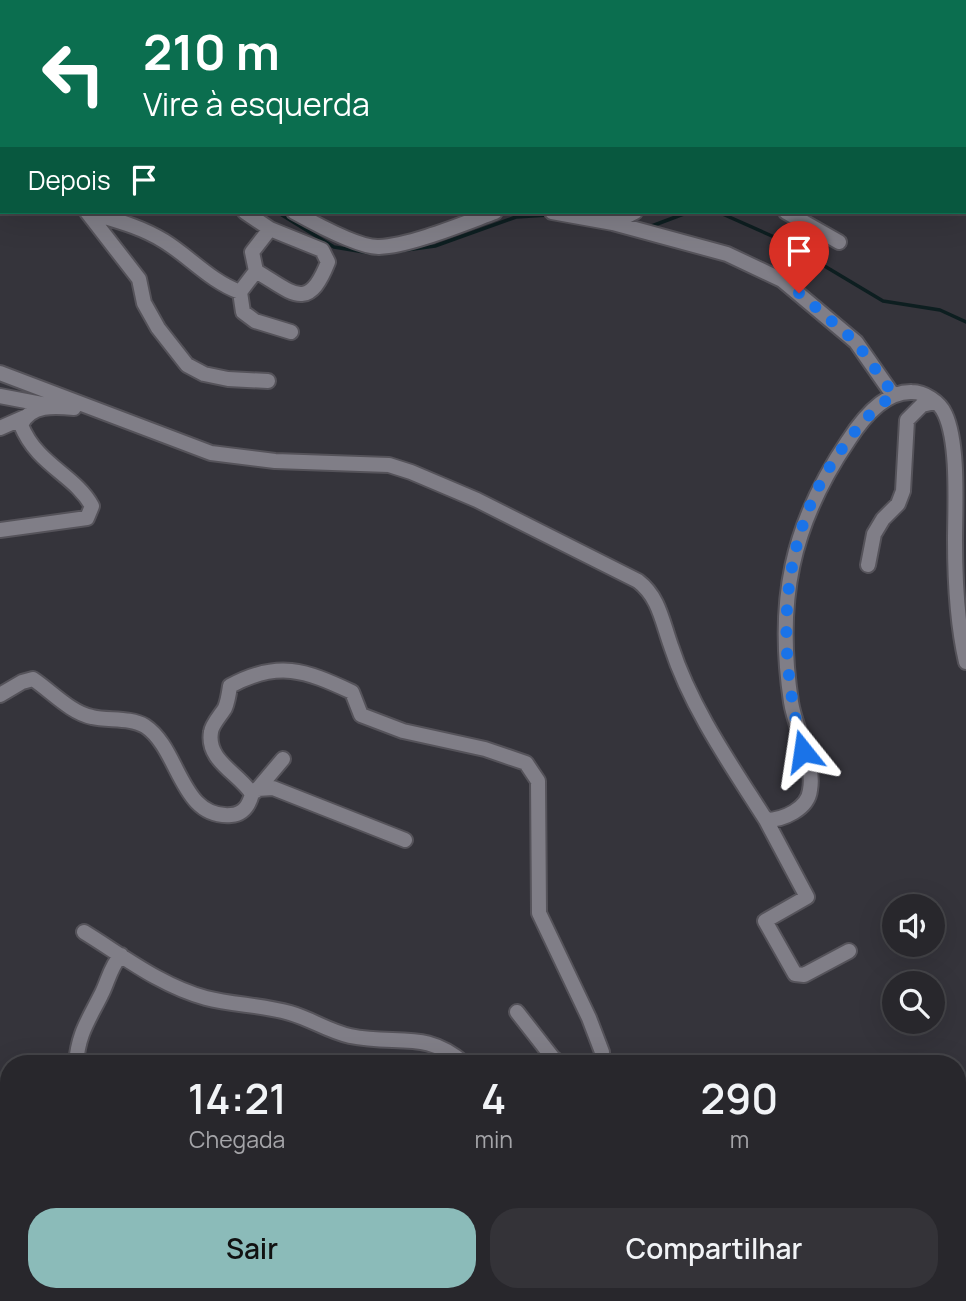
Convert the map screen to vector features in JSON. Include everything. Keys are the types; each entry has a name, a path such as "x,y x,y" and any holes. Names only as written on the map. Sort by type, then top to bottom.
{"street":[{"path":"89,214 139,279 140,293 151,316 187,365 204,374 228,379 268,381"},
{"path":"94,214 141,228 166,242 214,279 240,292"},
{"path":"248,214 270,229 321,250 328,262 319,286 304,295 294,294 256,271 252,252 270,229"},
{"path":"298,214 331,232 377,248 489,214"},
{"path":"563,214 613,223 727,254 782,280 856,342 894,395"},
{"path":"613,223 631,214"},
{"path":"790,214 839,242"},
{"path":"256,271 240,292 243,312 255,321 291,332"},
{"path":"0,373 211,453 275,461 389,465 411,472 477,500 638,580 653,592 682,679 766,820 807,897 765,921 795,974 804,975 849,951"},
{"path":"766,820 780,820 794,811 804,803 811,791 791,704 785,643 787,582 804,517 825,474 855,429 878,405 901,391 920,392 935,402 945,414 954,461 958,606 966,662"},
{"path":"0,397 93,409"},
{"path":"869,565 874,534 883,519 898,504 903,491 907,420 922,405 935,402"},
{"path":"0,428 42,407 55,406"},
{"path":"0,530 87,518 92,506 87,496 48,465 26,438 21,425 25,417"},
{"path":"255,792 242,778 226,768 214,754 211,731 227,705 230,686 248,676 298,670 352,692 361,715 403,731 485,750 526,764 535,772 538,781 539,913 589,1018 602,1055"},
{"path":"0,695 33,679 89,717 130,721 145,727 164,748 197,803 220,816 237,815 249,806 255,792 282,759"},
{"path":"255,792 272,788 405,840"},
{"path":"84,932 161,980 205,998 289,1012 350,1036 389,1041 415,1039 441,1045 454,1055"},
{"path":"78,1055 85,1020 101,995 114,962 121,955"},
{"path":"517,1012 551,1055"}],"waterway":[{"path":"280,214 334,247 370,253"},
{"path":"649,227 684,214"},
{"path":"722,214 781,240 883,301 940,310 966,322"},
{"path":"377,254 435,246 516,217 549,215"}],"route":[{"path":"799,293 856,342 894,395 878,405 855,429 825,474 804,517 787,582 785,643 791,704 803,751"}]}
